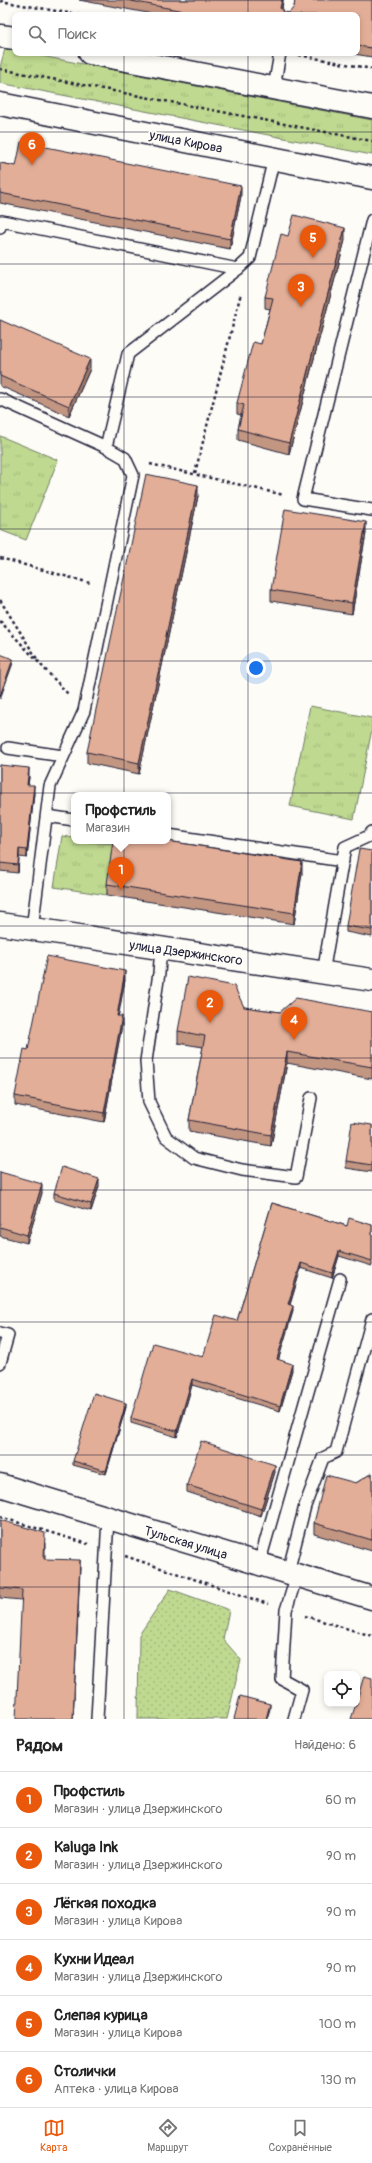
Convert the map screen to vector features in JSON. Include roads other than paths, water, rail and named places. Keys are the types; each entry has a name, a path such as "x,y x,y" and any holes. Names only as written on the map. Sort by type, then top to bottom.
{"street":[{"path":"0,36 12,38"},
{"path":"106,56 372,107"},
{"name":"улица Кирова","path":"0,104 372,178"},
{"name":"улица Дзержинского","path":"0,924 372,980"},
{"name":"Тульская улица","path":"0,1485 372,1598"}],"lane":[{"path":"288,12 290,0"},
{"path":"274,88 279,56"},
{"path":"106,447 128,354 238,269 250,258 274,158"},
{"path":"372,220 303,499 372,510"},
{"path":"0,227 2,221 238,269"},
{"path":"0,399 106,447 124,458 133,475 84,711 50,786 32,929"},
{"path":"8,748 63,756"},
{"path":"47,816 71,820"},
{"path":"323,973 345,846 369,836 372,832"},
{"path":"171,835 343,861"},
{"path":"161,948 159,973 146,1061 149,1102 166,1137 194,1158 242,1170 296,1177 311,1098"},
{"path":"259,1564 340,1279"},
{"path":"294,1719 302,1690 282,1679 286,1610 305,1506 322,1458 336,1452 372,1319"},
{"path":"0,1333 8,1335 0,1363"},
{"path":"97,1719 108,1518"}],"place":[{"name":"Столички","path":"32,165"},
{"name":"Слепая курица","path":"313,258"},
{"name":"Лёгкая походка","path":"301,307"},
{"name":"Профстиль","path":"121,890"},
{"name":"Kaluga Ink","path":"210,1023"},
{"name":"Кухни Идеал","path":"294,1040"}]}
